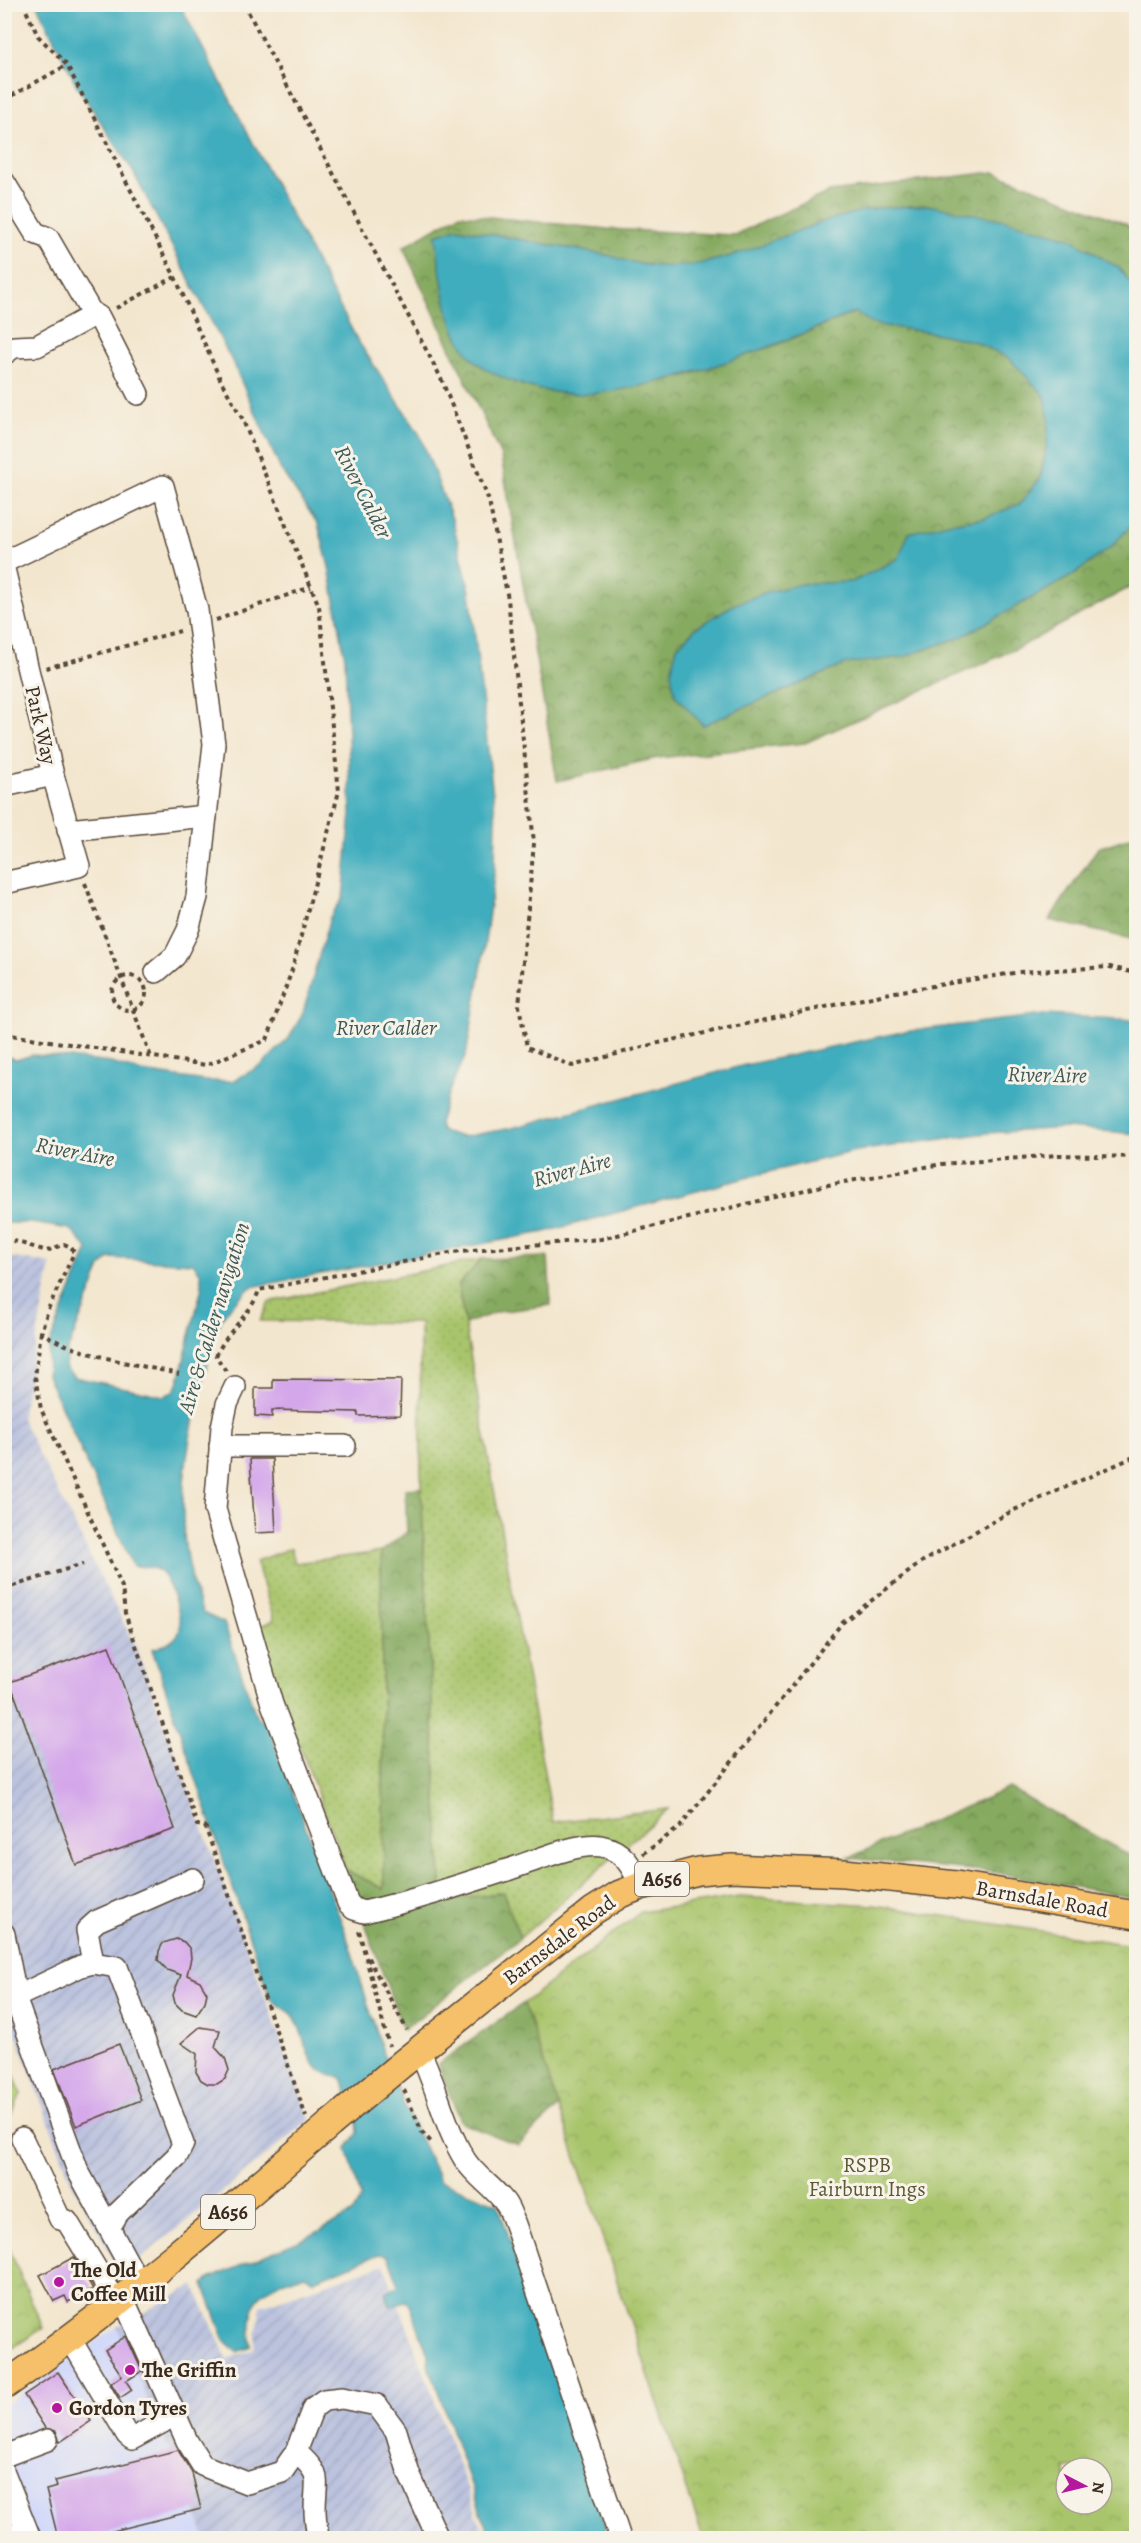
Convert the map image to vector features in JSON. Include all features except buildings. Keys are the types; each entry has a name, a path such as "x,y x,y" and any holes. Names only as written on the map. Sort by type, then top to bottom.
{"main road":[{"name":"Barnsdale Road","path":"127,2295 191,2244 318,2121 404,2061 593,1911 620,1894 636,1875 732,1868 825,1872 956,1885 1137,1915"},
{"name":"A656","path":"4,2386 71,2340 127,2295"}],"street":[{"path":"4,182 35,233 48,238 95,314 138,394"},
{"path":"4,354 14,347 37,346 95,314"},
{"path":"4,562 163,486 197,609 213,744 197,897 188,930 175,956 156,972"},
{"name":"Park Way","path":"4,569 53,775 79,866"},
{"path":"4,786 53,775"},
{"path":"69,830 206,816"},
{"path":"4,883 79,866"},
{"path":"235,1387 227,1404 214,1509 272,1704 348,1903 354,1909 364,1912 567,1850 601,1846 622,1854 636,1875"},
{"path":"220,1446 345,1446"},
{"path":"93,1963 87,1929 97,1922 193,1879"},
{"path":"4,1934 16,1997 78,2171 109,2228 127,2295 187,2441 202,2465 247,2483 282,2472 296,2452 313,2408 324,2400 342,2398 377,2405 396,2431 409,2474 438,2538"},
{"path":"16,1997 81,1966 93,1963 117,1967 183,2144 177,2156 118,2213 109,2228"},
{"path":"404,2061 435,2085 456,2144 466,2163 506,2204 517,2230 620,2538"},
{"path":"22,2138 60,2219 68,2221 127,2295"},
{"path":"71,2340 127,2435 132,2439 163,2422"},
{"path":"4,2456 47,2440"},
{"path":"296,2452 312,2466 317,2480 314,2511 318,2538"},
{"path":"4,2473 28,2534 4,2538"}],"path":[{"path":"4,1034 206,1065 267,1040 292,970 339,791 319,606 242,418 221,381 175,277 67,65 38,36 23,4"},
{"path":"244,4 441,378 489,501 508,599 534,843 519,1006 528,1047 572,1066 654,1044 918,988 1020,972 1110,967 1137,973"},
{"path":"4,100 67,65"},
{"path":"95,314 175,277"},
{"path":"29,673 199,626 311,587"},
{"path":"79,866 151,1057"},
{"path":"134,976 145,988 142,1003 134,1009 123,1009 112,996 114,985 122,977 134,976"},
{"path":"235,1387 216,1356 223,1340 256,1300 259,1290 460,1251 601,1239 817,1187 942,1164 1059,1155 1137,1156"},
{"path":"4,1238 47,1251 64,1244 71,1247 74,1253 49,1307 41,1332 35,1377 41,1408 122,1587 125,1613 197,1825 205,1826 318,2121"},
{"path":"41,1332 47,1337 110,1358 179,1374"},
{"path":"636,1875 680,1827 842,1623 923,1561 1012,1512 1137,1456"},
{"path":"4,1589 83,1564"},
{"path":"354,1909 364,1949 404,2061"},
{"path":"364,1949 386,1995 404,2061 404,2091"}],"shaded area":[{"path":"4,1256 51,1264 21,1418 137,1650 310,2119 122,2274 73,2186 11,2021 5,1988"},
{"path":"384,2264 483,2531 453,2538 206,2538 117,2327 194,2285 227,2359 254,2349 261,2306"},
{"path":"117,2327 206,2538 5,2538 4,2405"}],"green space":[{"path":"994,172 1126,224 1136,234 1136,290 1119,268 927,205 871,209 814,225 749,252 694,265 661,268 633,265 611,256 457,228 436,235 444,290 457,336 472,358 630,388 689,375 781,343 856,312 873,324 976,342 1009,358 1045,396 1049,420 1040,477 1020,504 985,518 948,523 898,559 852,582 802,584 733,605 696,628 677,647 675,695 703,725 846,664 903,657 1020,604 1073,575 1111,547 1136,520 1136,584 1020,647 805,743 657,758 557,781 501,456 403,247 460,214 607,229 734,235 829,192"},
{"path":"1136,835 1136,940 1049,920 1098,848"},
{"path":"548,1257 551,1305 497,1312 465,1324 458,1285 482,1259"},
{"path":"482,1259 458,1286 553,1822 668,1809 520,1938 503,1892 442,1903 421,1488 420,1323 260,1321 269,1302"},
{"path":"421,1488 442,1902 503,1892 520,1938 403,2030 346,1870 384,1889 381,1552 407,1532 405,1489"},
{"path":"291,1548 295,1563 381,1552 384,1889 346,1870 256,1628 274,1620 256,1561"},
{"path":"1009,1788 1136,1859 1136,1898 993,1872 848,1858"},
{"name":"RSPB Fairburn Ings","path":"739,1897 874,1905 1136,1946 1136,2538 703,2538 524,2003 641,1912"},
{"path":"524,2003 559,2107 518,2145 461,2123 438,2064"},
{"path":"5,2060 21,2094 11,2115 5,2118"},
{"path":"5,2239 43,2328 4,2353"}],"water":[{"path":"37,5 180,5 358,341 420,435 452,519 470,592 496,821 495,868 482,964 466,1055 450,1089 439,1123 441,1131 462,1137 512,1128 745,1065 902,1032 1044,1015 1136,1020 1136,1134 1067,1128 987,1133 856,1151 760,1174 545,1232 251,1287 229,1309 217,1330 197,1404 183,1494 186,1554 193,1584 203,1613 224,1623 257,1718 267,1723 346,1934 383,2052 405,2107 440,2181 498,2204 609,2538 490,2538 428,2363 429,2358 410,2304 405,2301 390,2306 386,2292 399,2285 388,2256 379,2254 314,2280 304,2275 276,2284 259,2297 255,2306 252,2316 251,2346 237,2352 225,2341 204,2284 209,2279 306,2238 352,2214 361,2198 347,2148 358,2133 357,2121 342,2078 322,2071 314,2065 297,2021 293,2015 270,1998 152,1649 171,1641 179,1632 179,1618 174,1598 161,1573 156,1569 133,1566 47,1375 49,1345 88,1249 70,1229 31,1223 5,1223 4,1055 16,1060 32,1055 61,1057 111,1063 142,1072 206,1081 233,1081 262,1065 289,1038 303,1013 330,917 343,898 351,814 345,658 329,567 318,524 281,470 232,361 131,168 78,88","holes":["110,1258 193,1263 200,1272 202,1287 178,1384 173,1392 164,1396 74,1377 65,1367 67,1352 101,1267"]},
{"path":"927,205 1005,220 1070,238 1119,268 1136,290 1136,520 1111,547 1073,575 961,637 903,657 846,664 703,725 675,695 671,672 677,647 696,628 733,605 767,592 802,584 852,582 898,559 909,533 948,523 985,518 1020,504 1041,477 1049,420 1045,396 1009,358 976,342 873,324 855,312 728,362 649,384 589,394 555,392 530,387 503,378 485,368 471,357 462,344 449,315 445,299 436,235 457,228 611,256 639,264 690,265 739,253 814,225 865,210"}],"place":[{"name":"The Old Coffee Mill","path":"59,2282"},
{"name":"The Griffin","path":"130,2370"},
{"name":"Gordon Tyres","path":"57,2408"}],"water label":[{"name":"River Calder","path":"363,492"},
{"name":"River Calder","path":"386,1028"},
{"name":"River Aire","path":"1047,1075"},
{"name":"River Aire","path":"75,1152"},
{"name":"River Aire","path":"572,1170"},
{"name":"Aire & Calder navigation","path":"214,1318"}]}
